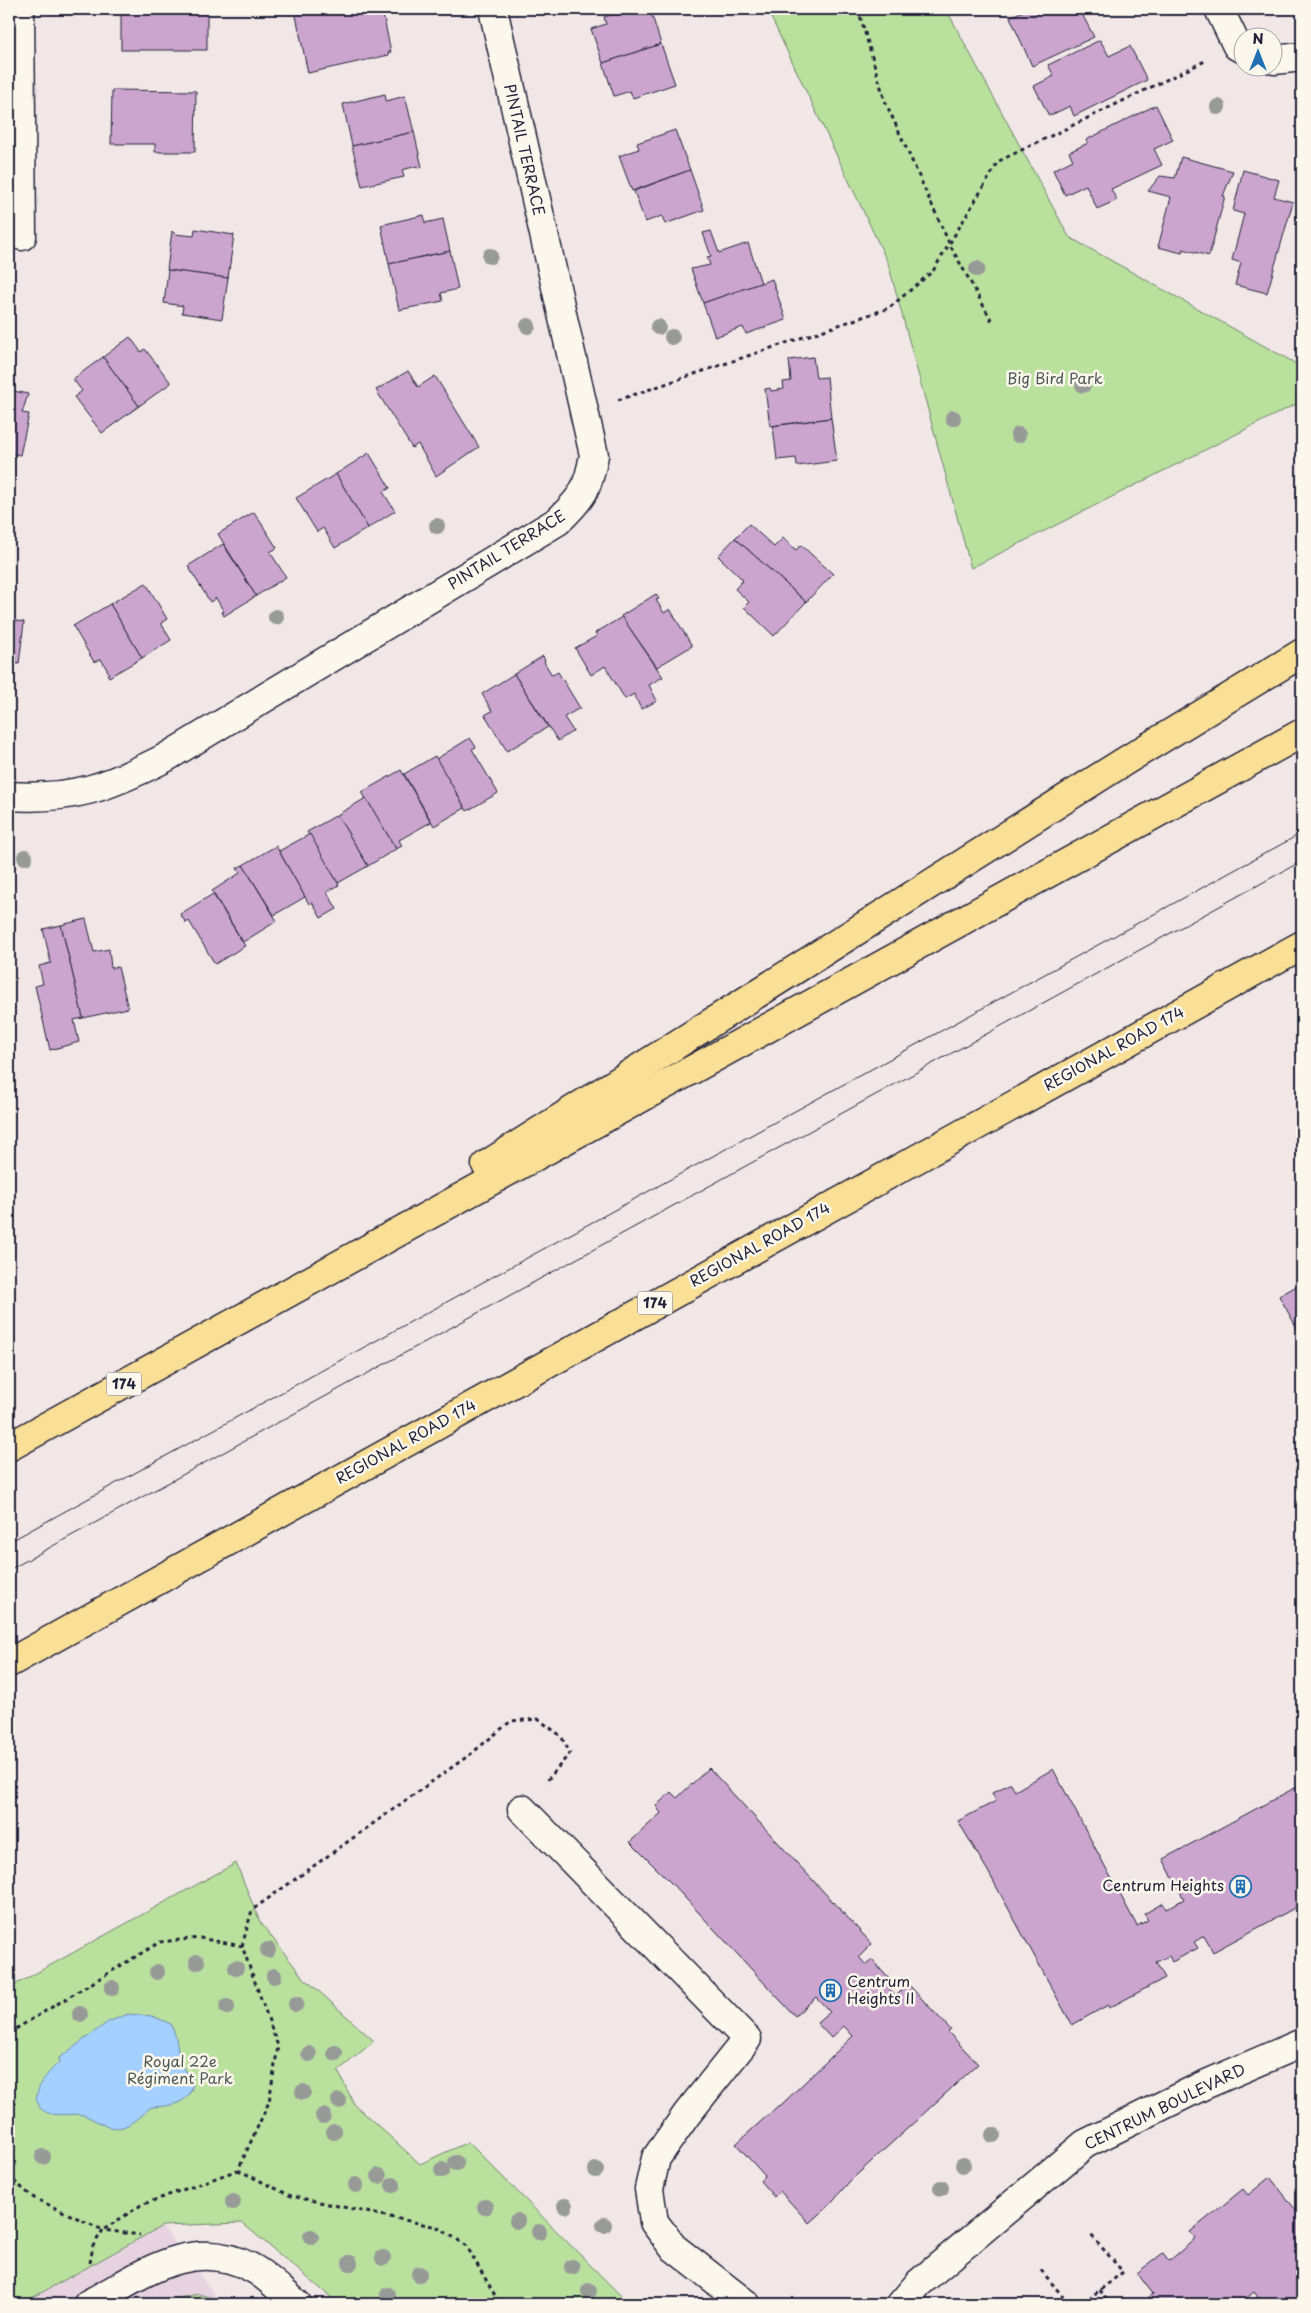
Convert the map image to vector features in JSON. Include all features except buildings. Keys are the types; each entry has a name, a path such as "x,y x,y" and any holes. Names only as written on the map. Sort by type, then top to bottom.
{"highway":[{"path":"239,1321 1125,761 1302,653"},
{"name":"174","path":"9,1446 239,1321 1302,733"},
{"name":"REGIONAL ROAD 174","path":"9,1663 1302,945"}],"street":[{"path":"20,9 22,236"},
{"name":"PINTAIL TERRACE","path":"9,796 37,798 84,793 126,778 165,758 558,521 579,501 590,480 594,456 493,9"},
{"path":"1219,9 1234,36"},
{"path":"1284,59 1302,57"},
{"path":"522,1809 747,2039 687,2114 656,2158 649,2189 654,2222 673,2247 746,2304"},
{"name":"CENTRUM BOULEVARD","path":"901,2304 919,2283 1085,2144 1202,2086 1302,2043"},
{"path":"88,2304 167,2262 192,2255 224,2257 253,2268 297,2304"}],"path":[{"path":"858,9 884,101 950,245 994,323"},
{"path":"583,411 669,384 889,308 933,271 999,161 1234,50"},
{"path":"9,2177 34,2198 103,2230 141,2205 238,2170 269,2102 278,2046 242,1946 252,1910 472,1753 511,1721 538,1719 560,1736 570,1753 522,1809"},
{"path":"9,2033 160,1942 200,1938 242,1946"},
{"path":"238,2170 291,2196 437,2227 466,2245 500,2304"},
{"path":"1082,2304 1123,2272 1091,2235"},
{"path":"1041,2270 1069,2304"},
{"path":"1100,2290 1109,2304"}],"shaded area":[{"path":"162,2226 222,2304 21,2304"}],"green space":[{"name":"Big Bird Park","path":"767,9 946,9 1069,237 1302,367 1302,401 971,568 888,263"},
{"name":"Royal 22e Régiment Park","path":"236,1863 260,1922 302,1976 374,2041 338,2071 354,2104 420,2164 468,2142 629,2304 339,2304 242,2223 162,2226 21,2304 9,2304 9,1988"},
{"path":"198,2294 234,2304 179,2304 175,2299"}],"water":[{"path":"128,2014 152,2016 171,2024 176,2038 180,2064 193,2079 192,2087 185,2099 167,2106 152,2107 131,2123 117,2128 112,2128 83,2115 56,2115 43,2110 38,2104 38,2090 42,2081 60,2062 59,2058 108,2022"}],"tram line":[{"path":"9,1542 1302,833"},
{"path":"9,1570 1302,861"}],"place":[{"name":"Centrum Heights","path":"1240,1886"},
{"name":"Centrum Heights II","path":"831,1991"}]}
